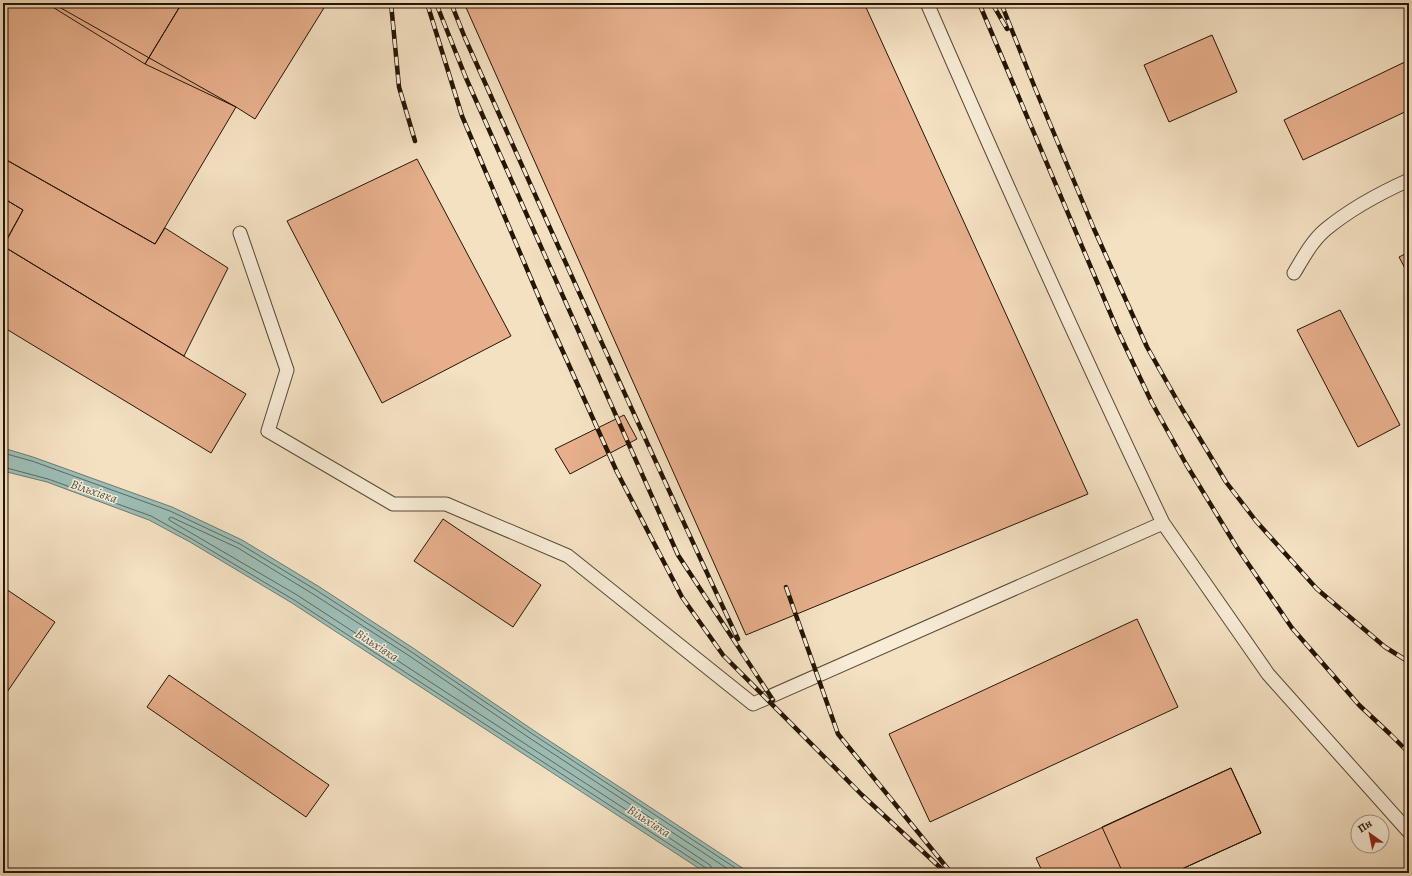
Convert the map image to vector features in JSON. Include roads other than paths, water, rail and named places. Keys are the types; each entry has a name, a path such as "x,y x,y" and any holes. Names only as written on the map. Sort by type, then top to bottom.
{"lane":[{"path":"927,3 998,166 1163,523 1268,674 1409,832"},
{"path":"1294,273 1307,252 1324,231 1351,211 1409,180"},
{"path":"240,233 287,370 268,431 393,504 446,504 568,556 753,704 1163,523"}],"water":[{"name":"Вільхівка","path":"3,448 33,457 172,507 242,540 318,586 413,648 533,730 750,873 706,873 292,603 190,542 149,520 47,482 3,471"}],"railway":[{"path":"391,3 399,87 415,141"},
{"path":"427,3 462,116 546,314 617,472 682,597 723,655 862,795 946,873"},
{"path":"436,3 466,78 678,555 773,700"},
{"path":"451,3 465,38 600,339 738,639"},
{"path":"979,3 1117,329 1152,403 1186,464 1236,546 1292,628 1359,705 1409,753"},
{"path":"992,3 1007,29"},
{"path":"1001,3 1094,229 1147,347 1226,482 1256,521 1317,589 1385,647 1409,662"},
{"path":"786,587 838,734 948,869"}]}
